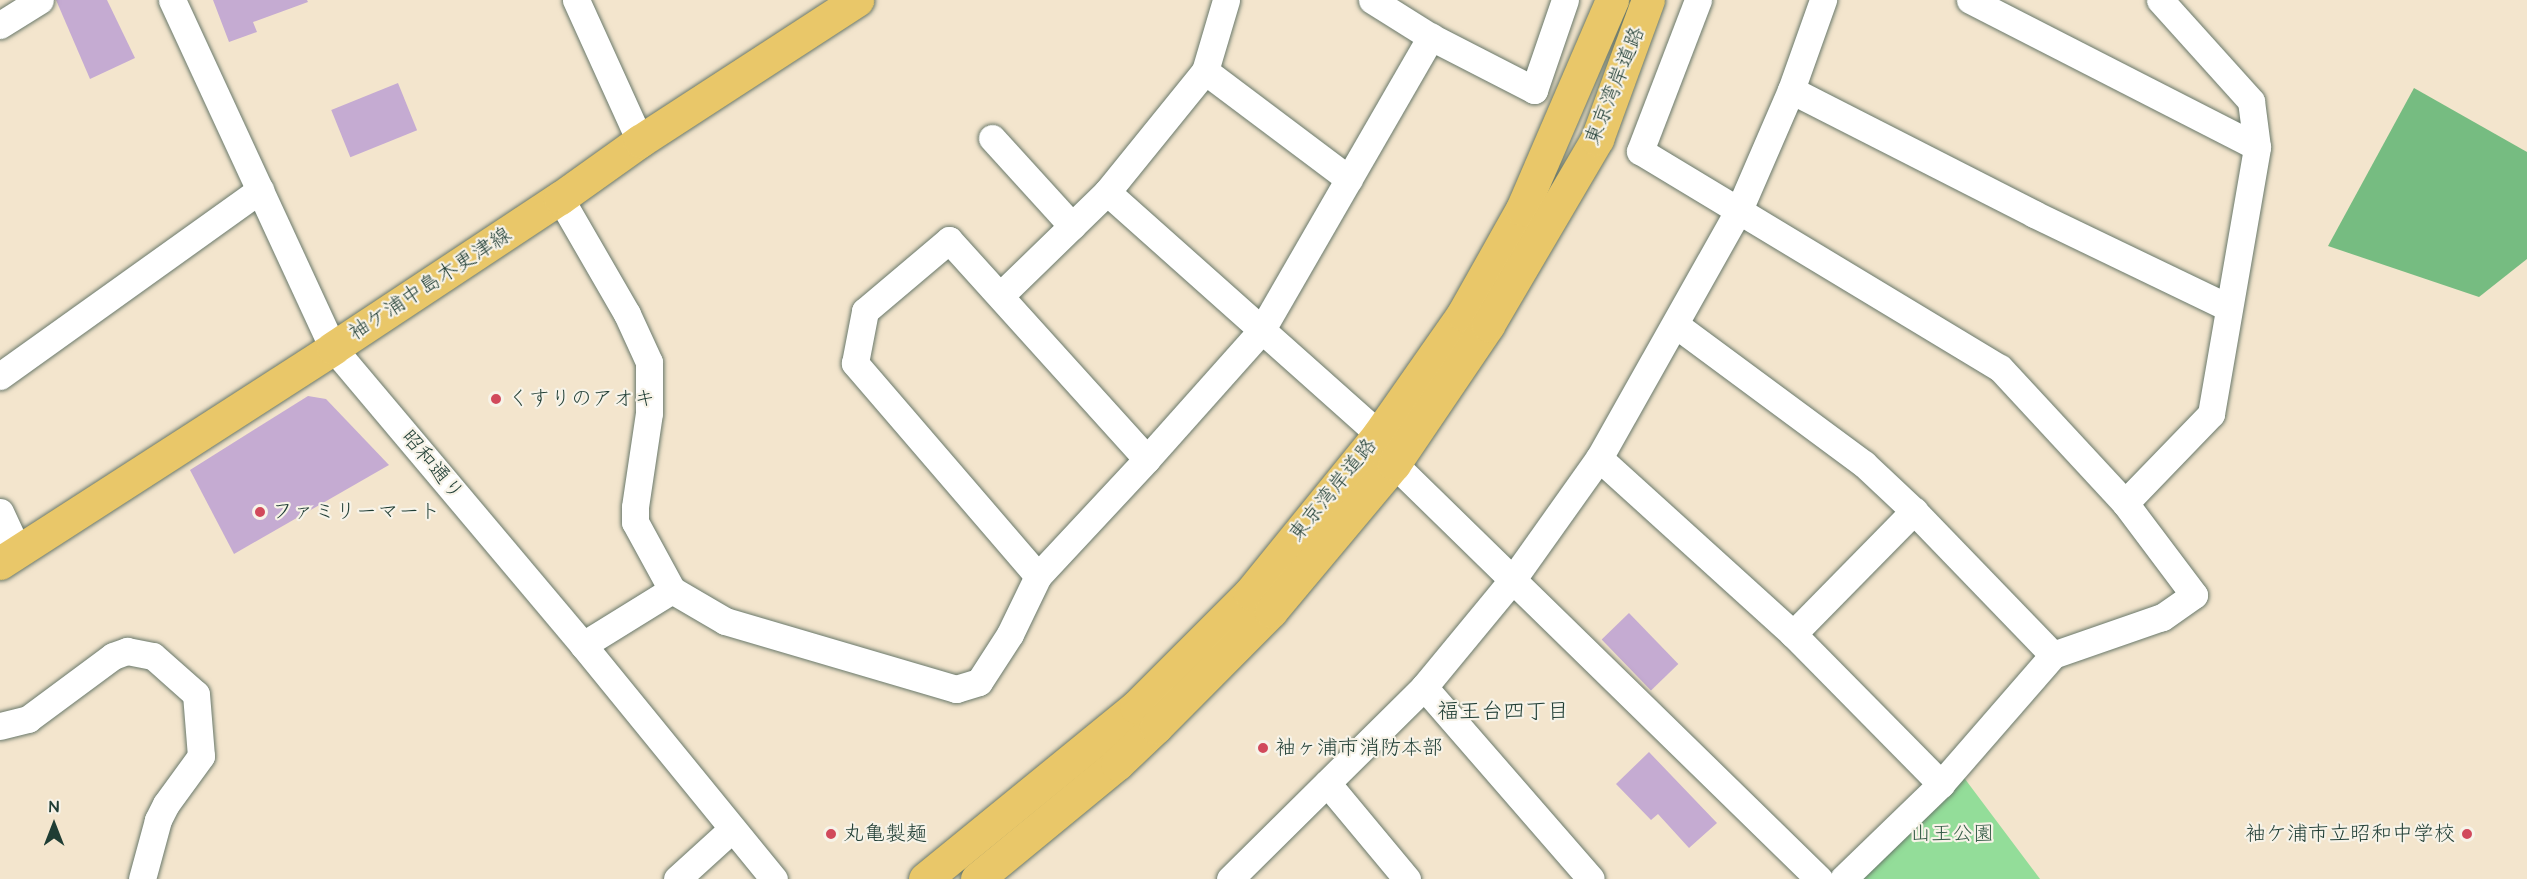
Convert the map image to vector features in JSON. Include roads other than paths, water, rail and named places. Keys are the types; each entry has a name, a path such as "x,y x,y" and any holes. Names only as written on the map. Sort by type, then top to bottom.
{"main road":[{"name":"袖ケ浦中島木更津線","path":"9,557 333,348 560,198 640,141 857,0"},
{"path":"1557,132 1580,15 1586,0"},
{"name":"東京湾岸道路","path":"925,879 1136,707 1250,592 1379,434 1463,314 1522,209 1557,132 1611,0"},
{"name":"東京湾岸道路","path":"977,879 1117,764 1156,727 1271,611 1394,464 1488,325 1597,139 1648,0"},
{"path":"1597,139 1658,36 1671,0"}],"street":[{"path":"0,25 40,0"},
{"name":"昭和通り","path":"172,0 333,348 583,645 774,879"},
{"path":"576,0 640,141"},
{"path":"1001,295 1107,192 1205,71 1226,0"},
{"path":"1372,0 1431,37 1534,90 1565,0"},
{"path":"1698,0 1640,151 2000,368 2125,503 2193,595 2162,617 2053,655 1941,784 1843,879"},
{"path":"1230,879 1424,687 1513,579 1599,458 1739,210 1791,90 1823,0"},
{"path":"1970,0 2257,147"},
{"path":"2125,503 2211,414 2257,147 2251,101 2160,0"},
{"path":"560,198 627,314 649,362 649,413 635,507 635,522 672,590 725,621 956,689 979,682 1010,634 1038,576 1147,459 1261,331 1431,37"},
{"path":"1205,71 1349,179"},
{"path":"1791,90 2034,214 2229,308"},
{"path":"993,138 1072,226"},
{"path":"0,376 260,190"},
{"path":"1107,192 1379,434"},
{"path":"1038,576 855,363 865,311 949,240 1147,459"},
{"path":"1676,325 1864,464 1914,511 2053,655"},
{"path":"1599,458 1793,634 1941,784"},
{"path":"1394,464 1819,879"},
{"path":"1793,634 1914,511"},
{"path":"0,512 9,557"},
{"path":"583,645 672,590"},
{"path":"0,726 28,719 112,656 127,651 153,656 196,694 201,756 166,804 158,820 141,879"},
{"path":"1424,687 1591,879"},
{"path":"1327,783 1407,879"},
{"path":"677,879 732,828"}],"place":[{"name":"くすりのアオキ","path":"496,399"},
{"name":"ファミリーマート","path":"260,512"},
{"name":"袖ヶ浦市消防本部","path":"1263,748"},
{"name":"丸亀製麺","path":"831,834"},
{"name":"袖ケ浦市立昭和中学校","path":"2467,834"}],"district":[{"name":"福王台四丁目","path":"1503,712"}],"park label":[{"name":"山王公園","path":"1952,834"}]}
